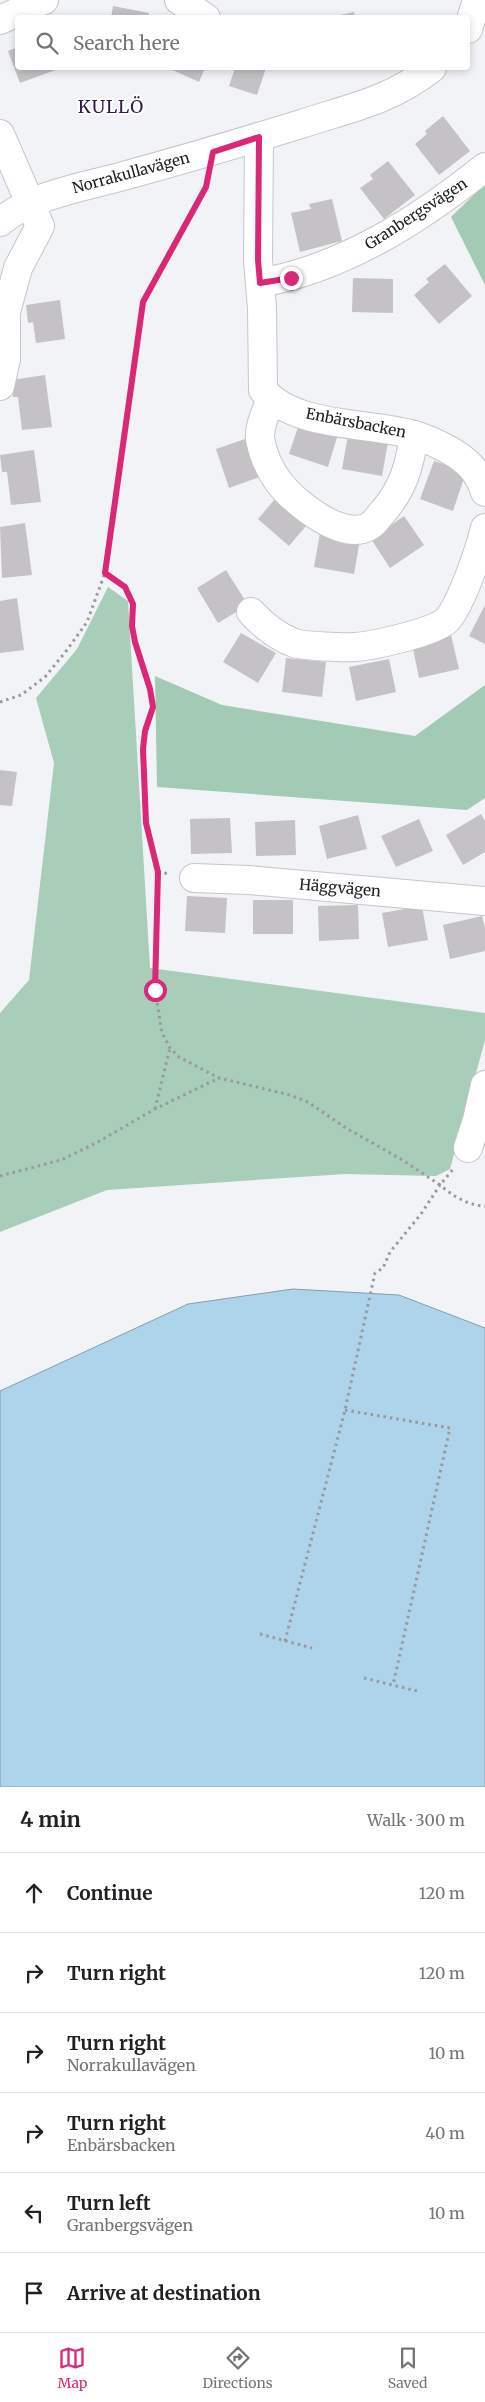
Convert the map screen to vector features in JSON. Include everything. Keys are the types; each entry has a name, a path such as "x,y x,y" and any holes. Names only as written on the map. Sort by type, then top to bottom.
{"street":[{"path":"0,20 44,0"},
{"path":"179,0 202,15"},
{"name":"Norrakullavägen","path":"0,222 8,215 55,194 213,152 367,105 415,81 429,70"},
{"path":"0,134 40,226 18,268 6,312 6,359 0,386"},
{"path":"259,137 258,260 262,376 263,390 271,399"},
{"name":"Granbergsvägen","path":"260,283 291,278 322,268 388,235 485,167"},
{"name":"Enbärsbacken","path":"414,435 410,461 403,484 387,508 371,526 356,530 342,529 322,519 296,500 279,482 265,458 260,438 262,420 271,399 311,416 414,435 465,460 481,479 485,492"},
{"path":"251,612 262,624 295,643 355,648 431,628 446,621 457,605 485,528"},
{"name":"Häggvägen","path":"194,878 249,880 485,901"},
{"path":"468,1148 485,1085"}],"path":[{"path":"0,702 21,695 45,677 87,622 105,573 143,302 206,187 213,152"},
{"path":"105,573 125,587 133,604 132,626 135,642 150,689 153,707 145,731 143,749 146,823 158,872 155,990 162,1033 170,1048 179,1057 219,1078 290,1095 308,1102 346,1128 404,1161 464,1201 478,1206 485,1206"},
{"path":"155,1109 170,1048"},
{"path":"0,1176 61,1160 96,1143 155,1109 219,1078"},
{"path":"285,1641 345,1410 374,1272 383,1268 390,1252 421,1214 468,1148"},
{"path":"345,1410 450,1428 393,1685"},
{"path":"260,1634 312,1648"},
{"path":"364,1678 417,1690"}],"green space":[{"path":"485,184 485,285 451,217"},
{"path":"108,587 128,601 150,968 485,1013 485,1040 450,1169 436,1176 345,1174 107,1190 0,1232 0,1013 29,980 54,763 36,698 77,649"},
{"path":"155,676 222,705 415,736 485,685 485,798 467,810 157,787"}],"water":[{"path":"293,1289 399,1295 485,1328 485,1787 0,1787 0,1391 188,1304"}],"building":[{"path":"113,6 149,13 149,15 112,15"},
{"path":"354,12 354,15 340,15"},
{"path":"15,48 15,70 8,51"},
{"path":"15,70 56,70 20,83"},
{"path":"172,70 204,70 199,82"},
{"path":"234,70 265,70 257,95 229,86"},
{"path":"443,116 470,151 439,175 415,144 427,134 425,131"},
{"path":"388,161 415,195 384,219 360,188 373,179 370,175"},
{"path":"332,199 342,241 300,252 291,213 311,209 309,204"},
{"path":"445,264 472,296 439,324 414,295 429,282 426,279"},
{"path":"353,278 393,279 393,313 352,312"},
{"path":"60,300 65,339 36,343 33,322 28,323 26,305"},
{"path":"45,375 52,427 22,430 18,397 13,397 11,380"},
{"path":"300,421 338,434 328,467 289,454"},
{"path":"348,435 388,442 382,476 342,469"},
{"path":"248,438 262,476 229,488 216,449"},
{"path":"34,450 41,502 11,505 7,472 2,472 0,455"},
{"path":"434,461 466,472 453,511 420,499"},
{"path":"280,493 311,520 289,546 258,519"},
{"path":"404,516 424,545 390,568 371,539"},
{"path":"25,523 32,575 2,578 0,527"},
{"path":"320,533 360,540 354,574 314,567"},
{"path":"226,570 248,605 218,623 197,588"},
{"path":"17,598 24,650 0,653 0,601"},
{"path":"485,605 485,644 469,636"},
{"path":"241,633 276,653 258,683 223,662"},
{"path":"451,635 459,669 419,678 412,644"},
{"path":"286,658 326,662 322,697 282,692"},
{"path":"389,659 396,692 356,701 349,667"},
{"path":"0,770 17,772 12,806 0,805"},
{"path":"481,814 485,821 485,852 463,865 446,835"},
{"path":"358,815 367,849 327,859 319,826"},
{"path":"230,818 232,853 191,854 190,819"},
{"path":"419,819 433,851 396,867 381,836"},
{"path":"295,820 296,855 256,856 255,822"},
{"path":"187,896 227,898 225,933 185,931"},
{"path":"253,900 293,900 293,934 253,934"},
{"path":"358,905 359,939 319,941 318,906"},
{"path":"422,906 428,940 388,947 382,913"},
{"path":"482,916 485,928 485,951 450,959 443,925"}],"district":[{"name":"KULLÖ","path":"111,107"}],"route":[{"path":"155,990 159,899 158,872 146,823 143,749 145,731 153,707 150,689 135,642 132,626 133,604 125,587 105,573 143,302 206,187 213,152 259,137 258,260 260,283 291,278"}]}
